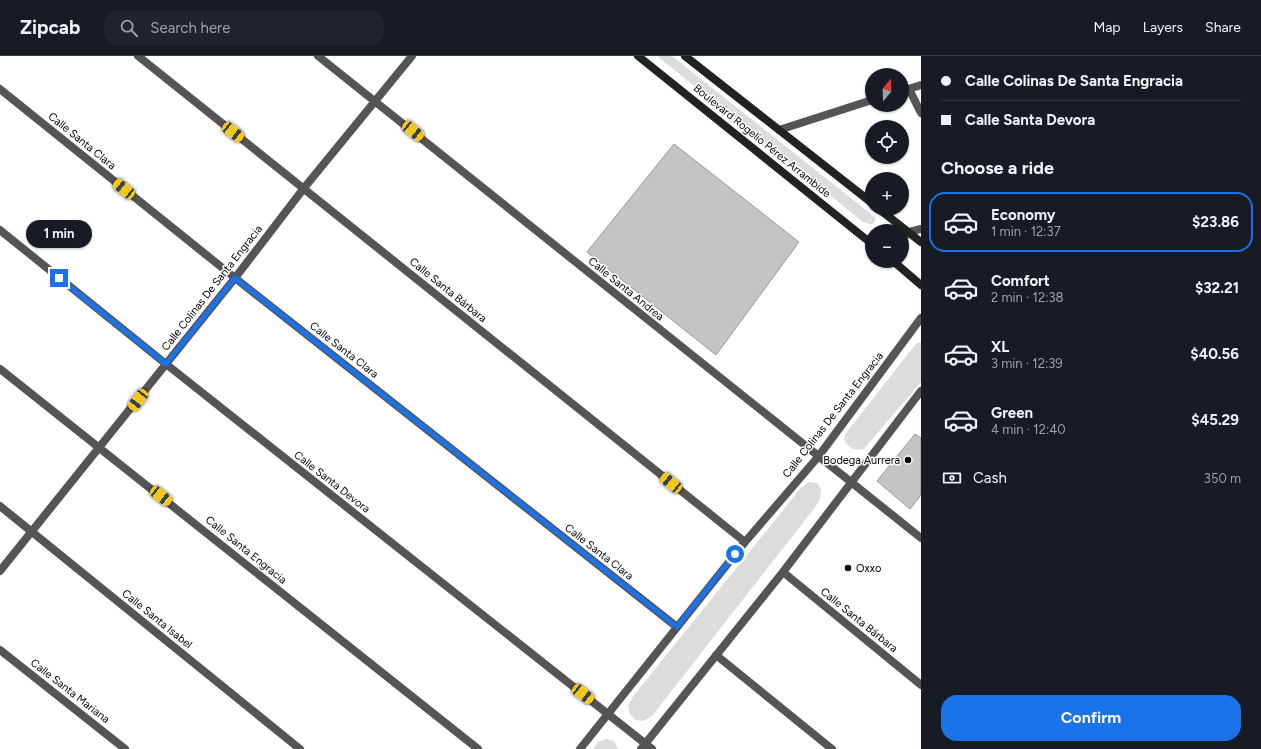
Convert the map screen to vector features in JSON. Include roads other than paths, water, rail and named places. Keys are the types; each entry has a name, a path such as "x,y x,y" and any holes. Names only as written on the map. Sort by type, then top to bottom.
{"main road":[{"name":"Boulevard Rogelio Pérez Arrambide","path":"638,56 865,238"},
{"name":"Boulevard Rogelio Pérez Arrambide","path":"685,56 865,198"},
{"path":"888,216 899,224"},
{"path":"909,232 921,242"},
{"path":"901,268 921,285"}],"street":[{"name":"Calle Santa Bárbara","path":"138,56 745,542"},
{"name":"Calle Santa Andrea","path":"318,56 921,538"},
{"name":"Calle Colinas De Santa Engracia","path":"0,571 235,278 304,188 412,56"},
{"path":"909,89 921,85"},
{"name":"Calle Santa Clara","path":"0,89 235,278 677,627"},
{"path":"909,96 921,113"},
{"path":"779,130 865,102"},
{"path":"909,232 921,229"},
{"name":"Calle Santa Devora","path":"0,230 166,364 608,714 643,746 652,749"},
{"name":"Calle Colinas De Santa Engracia","path":"580,749 745,542 818,457 921,318"},
{"name":"Calle Santa Engracia","path":"0,369 478,749"},
{"path":"643,746 783,572 921,391"},
{"name":"Calle Santa Isabel","path":"0,506 300,749"},
{"name":"Calle Santa Bárbara","path":"783,572 921,685"},
{"name":"Calle Santa Mariana","path":"0,650 126,749"},
{"path":"716,655 832,749"}],"place":[{"name":"Bodega Aurrera","path":"908,460"},
{"name":"Oxxo","path":"848,568"}]}
